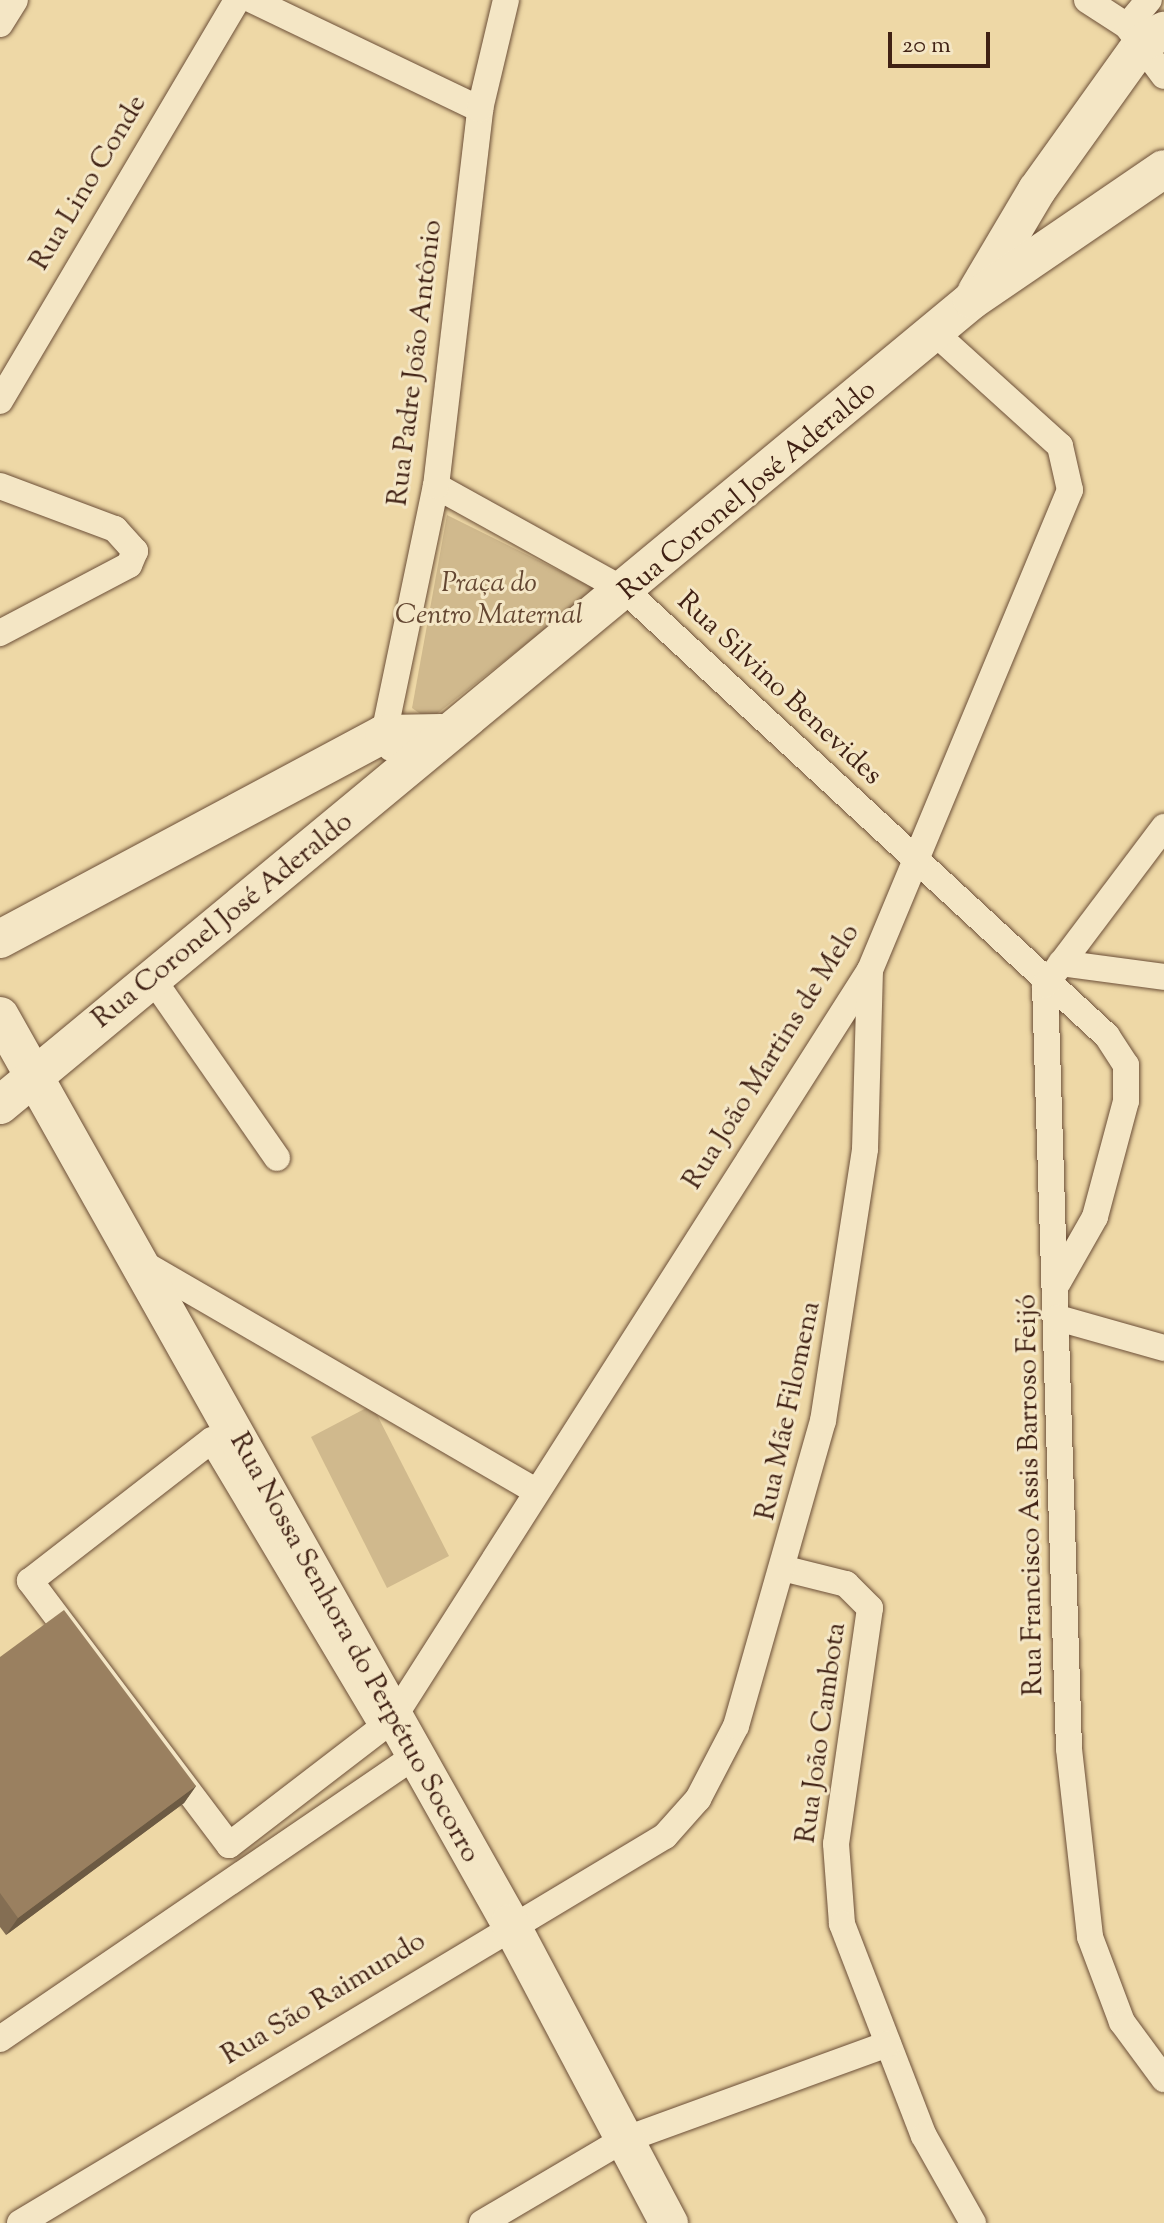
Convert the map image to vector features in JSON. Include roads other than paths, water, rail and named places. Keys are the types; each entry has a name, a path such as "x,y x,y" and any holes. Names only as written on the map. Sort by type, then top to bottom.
{"main road":[{"name":"Rua Coronel José Aderaldo","path":"972,300 1037,190 1145,33"},
{"name":"Rua Coronel José Aderaldo","path":"0,1105 404,773 441,733 627,592 937,335 972,300 1164,169"},
{"path":"0,939 384,734 441,733"},
{"name":"Rua Nossa Senhora do Perpétuo Socorro","path":"0,1016 412,1758 510,1923 621,2141 669,2223"}],"street":[{"path":"0,24 15,0"},
{"name":"Rua Lino Conde","path":"0,401 237,0"},
{"path":"252,0 480,109"},
{"name":"Rua Padre João Antônio","path":"384,734 436,486 480,109 506,0"},
{"path":"1087,0 1145,33"},
{"path":"1149,0 1145,33 1164,76"},
{"name":"Rua João Martins de Melo","path":"392,1720 535,1491 870,970 920,863 1071,473 1060,446 937,335"},
{"path":"0,486 115,529 134,543 129,565 0,633"},
{"name":"Rua Silvino Benevides","path":"436,486 627,592 920,863 1045,985 1107,1036 1126,1065 1126,1101 1095,1217 1058,1282"},
{"path":"384,734 404,773"},
{"path":"1045,985 1164,827"},
{"path":"1061,963 1162,975"},
{"name":"Rua Mãe Filomena","path":"665,1836 720,1764 786,1569 849,1284 872,1063 870,970"},
{"path":"152,978 277,1158"},
{"name":"Rua Francisco Assis Barroso Feijó","path":"1045,985 1058,1282 1058,1578 1090,1937 1122,2022 1164,2079"},
{"path":"1056,1225 1095,1217"},
{"path":"136,1259 535,1491"},
{"path":"1058,1318 1164,1348"},
{"path":"212,1440 383,1727 229,1845 30,1581 212,1440"},
{"name":"Rua João Cambota","path":"786,1569 846,1584 870,1608 836,1844 842,1924 924,2136 973,2223"},
{"path":"0,2039 412,1758"},
{"name":"Rua São Raimundo","path":"20,2223 510,1923 665,1836"},
{"path":"482,2223 621,2141 888,2044"}],"park label":[{"name":"Praça do Centro Maternal","path":"489,600"}]}
